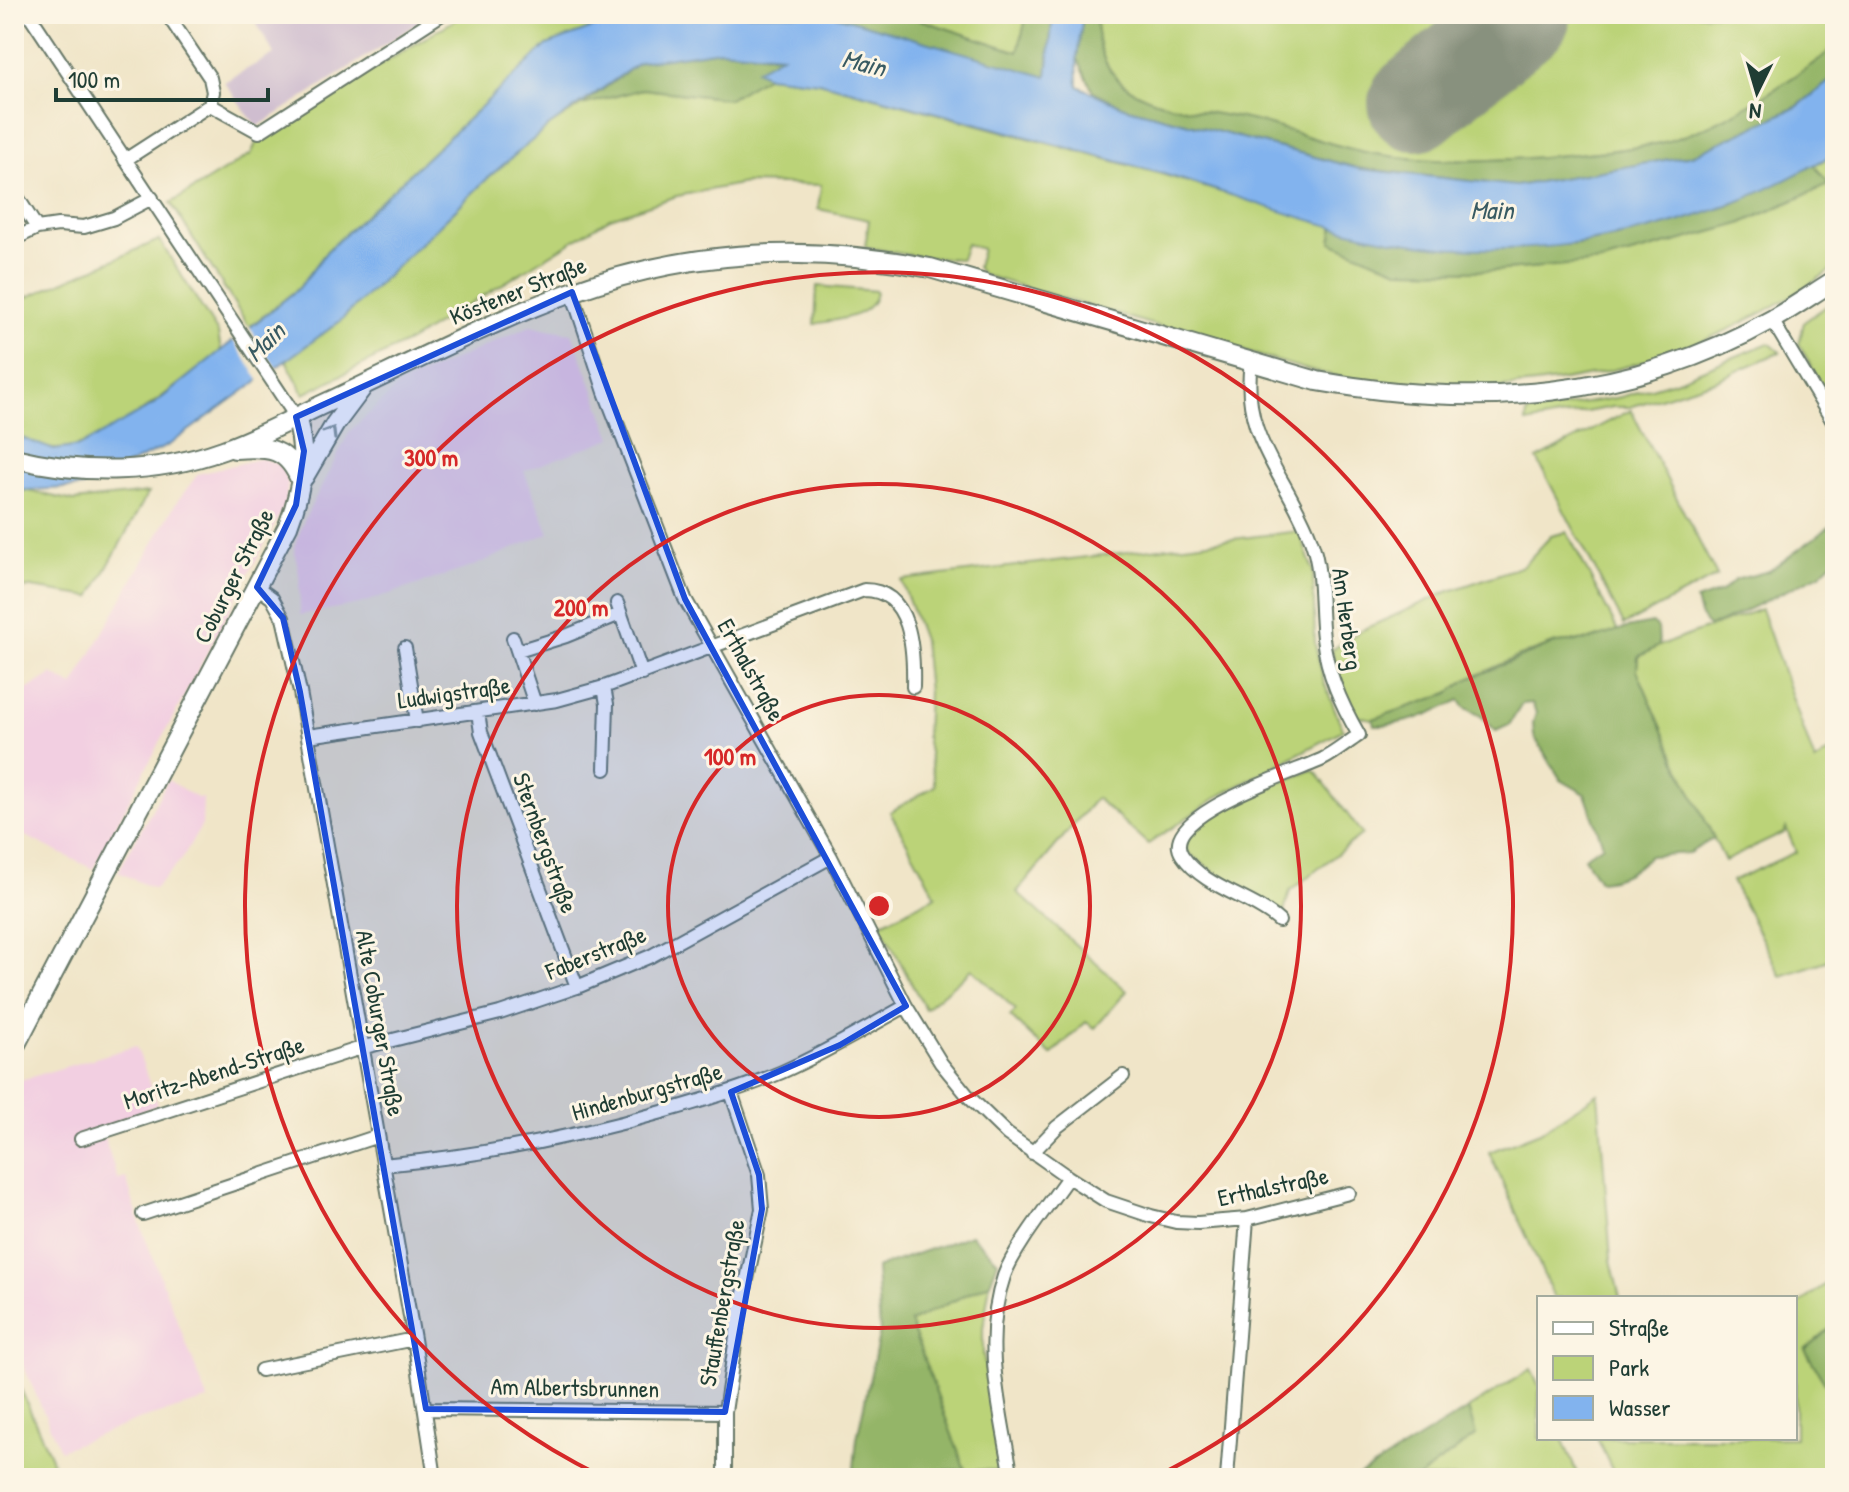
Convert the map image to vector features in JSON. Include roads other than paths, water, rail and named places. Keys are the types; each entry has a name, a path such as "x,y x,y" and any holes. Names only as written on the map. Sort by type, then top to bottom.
{"street":[{"name":"Coburger Straße","path":"14,1048 288,526 301,483 304,451 296,417 281,393 29,14"},
{"path":"125,160 210,105 213,92 210,78 167,14"},
{"path":"210,105 259,132 442,14"},
{"path":"14,192 37,228"},
{"path":"14,239 37,228 58,225 84,227 114,218 152,198"},
{"name":"Köstener Straße","path":"225,449 491,325 572,292 623,276 696,260 740,255 796,253 882,258 943,272 1317,381 1412,395 1518,395 1632,376 1684,360 1772,320 1835,280"},
{"name":"Erthalstraße","path":"572,292 638,481 685,599 831,857 906,1006 941,1063 968,1096 1007,1134 1106,1201 1176,1222 1247,1219 1349,1193"},
{"path":"1772,320 1835,425"},
{"name":"Am Herberg","path":"1251,363 1249,393 1255,428 1311,540 1321,578 1325,653 1341,704 1359,735 1324,758 1234,797 1197,817 1182,830 1178,842 1181,853 1199,871 1279,921"},
{"name":"Köstener Straße","path":"301,483 335,424 365,385"},
{"path":"14,458 57,467 121,470 203,456 225,449 262,448 280,452 295,468 301,483"},
{"name":"Alte Coburger Straße","path":"257,587 272,598 283,618 308,736 426,1409 435,1478"},
{"name":"Ludwigstraße","path":"308,736 535,704 604,687 864,590 880,590 898,604 908,629 914,660 913,687"},
{"path":"518,651 581,631 618,609 642,674"},
{"path":"513,638 535,704"},
{"path":"405,648 417,721"},
{"path":"604,687 607,704 605,769"},
{"name":"Sternbergstraße","path":"478,713 481,732 501,788 577,987"},
{"name":"Faberstraße","path":"361,1048 500,1013 577,987 651,956 831,857"},
{"name":"Hindenburgstraße","path":"383,1165 494,1152 554,1141 731,1092 840,1045 906,1006"},
{"name":"Moritz-Abend-Straße","path":"81,1139 361,1048"},
{"path":"1032,1153 1057,1127 1123,1076"},
{"name":"Stauffenbergstraße","path":"725,1478 725,1412 739,1317 762,1209 759,1175 731,1092"},
{"path":"143,1214 378,1136"},
{"path":"1012,1478 992,1360 995,1314 1005,1274 1068,1177"},
{"path":"1227,1478 1247,1219"},
{"path":"261,1370 414,1339"},
{"name":"Am Albertsbrunnen","path":"426,1409 725,1412"}],"water":[{"name":"Main","path":"637,14 830,14 1047,77 1053,14 1083,14 1077,58 1078,86 1124,107 1360,169 1516,186 1693,155 1797,107 1835,77 1835,154 1740,201 1649,230 1530,248 1450,248 1345,230 1070,148 819,82 767,76 756,70 782,55 720,50 640,62 548,127 490,176 339,322 169,445 82,487 14,491 14,435 54,450 80,446 153,405 299,288 327,251 547,45"}]}
